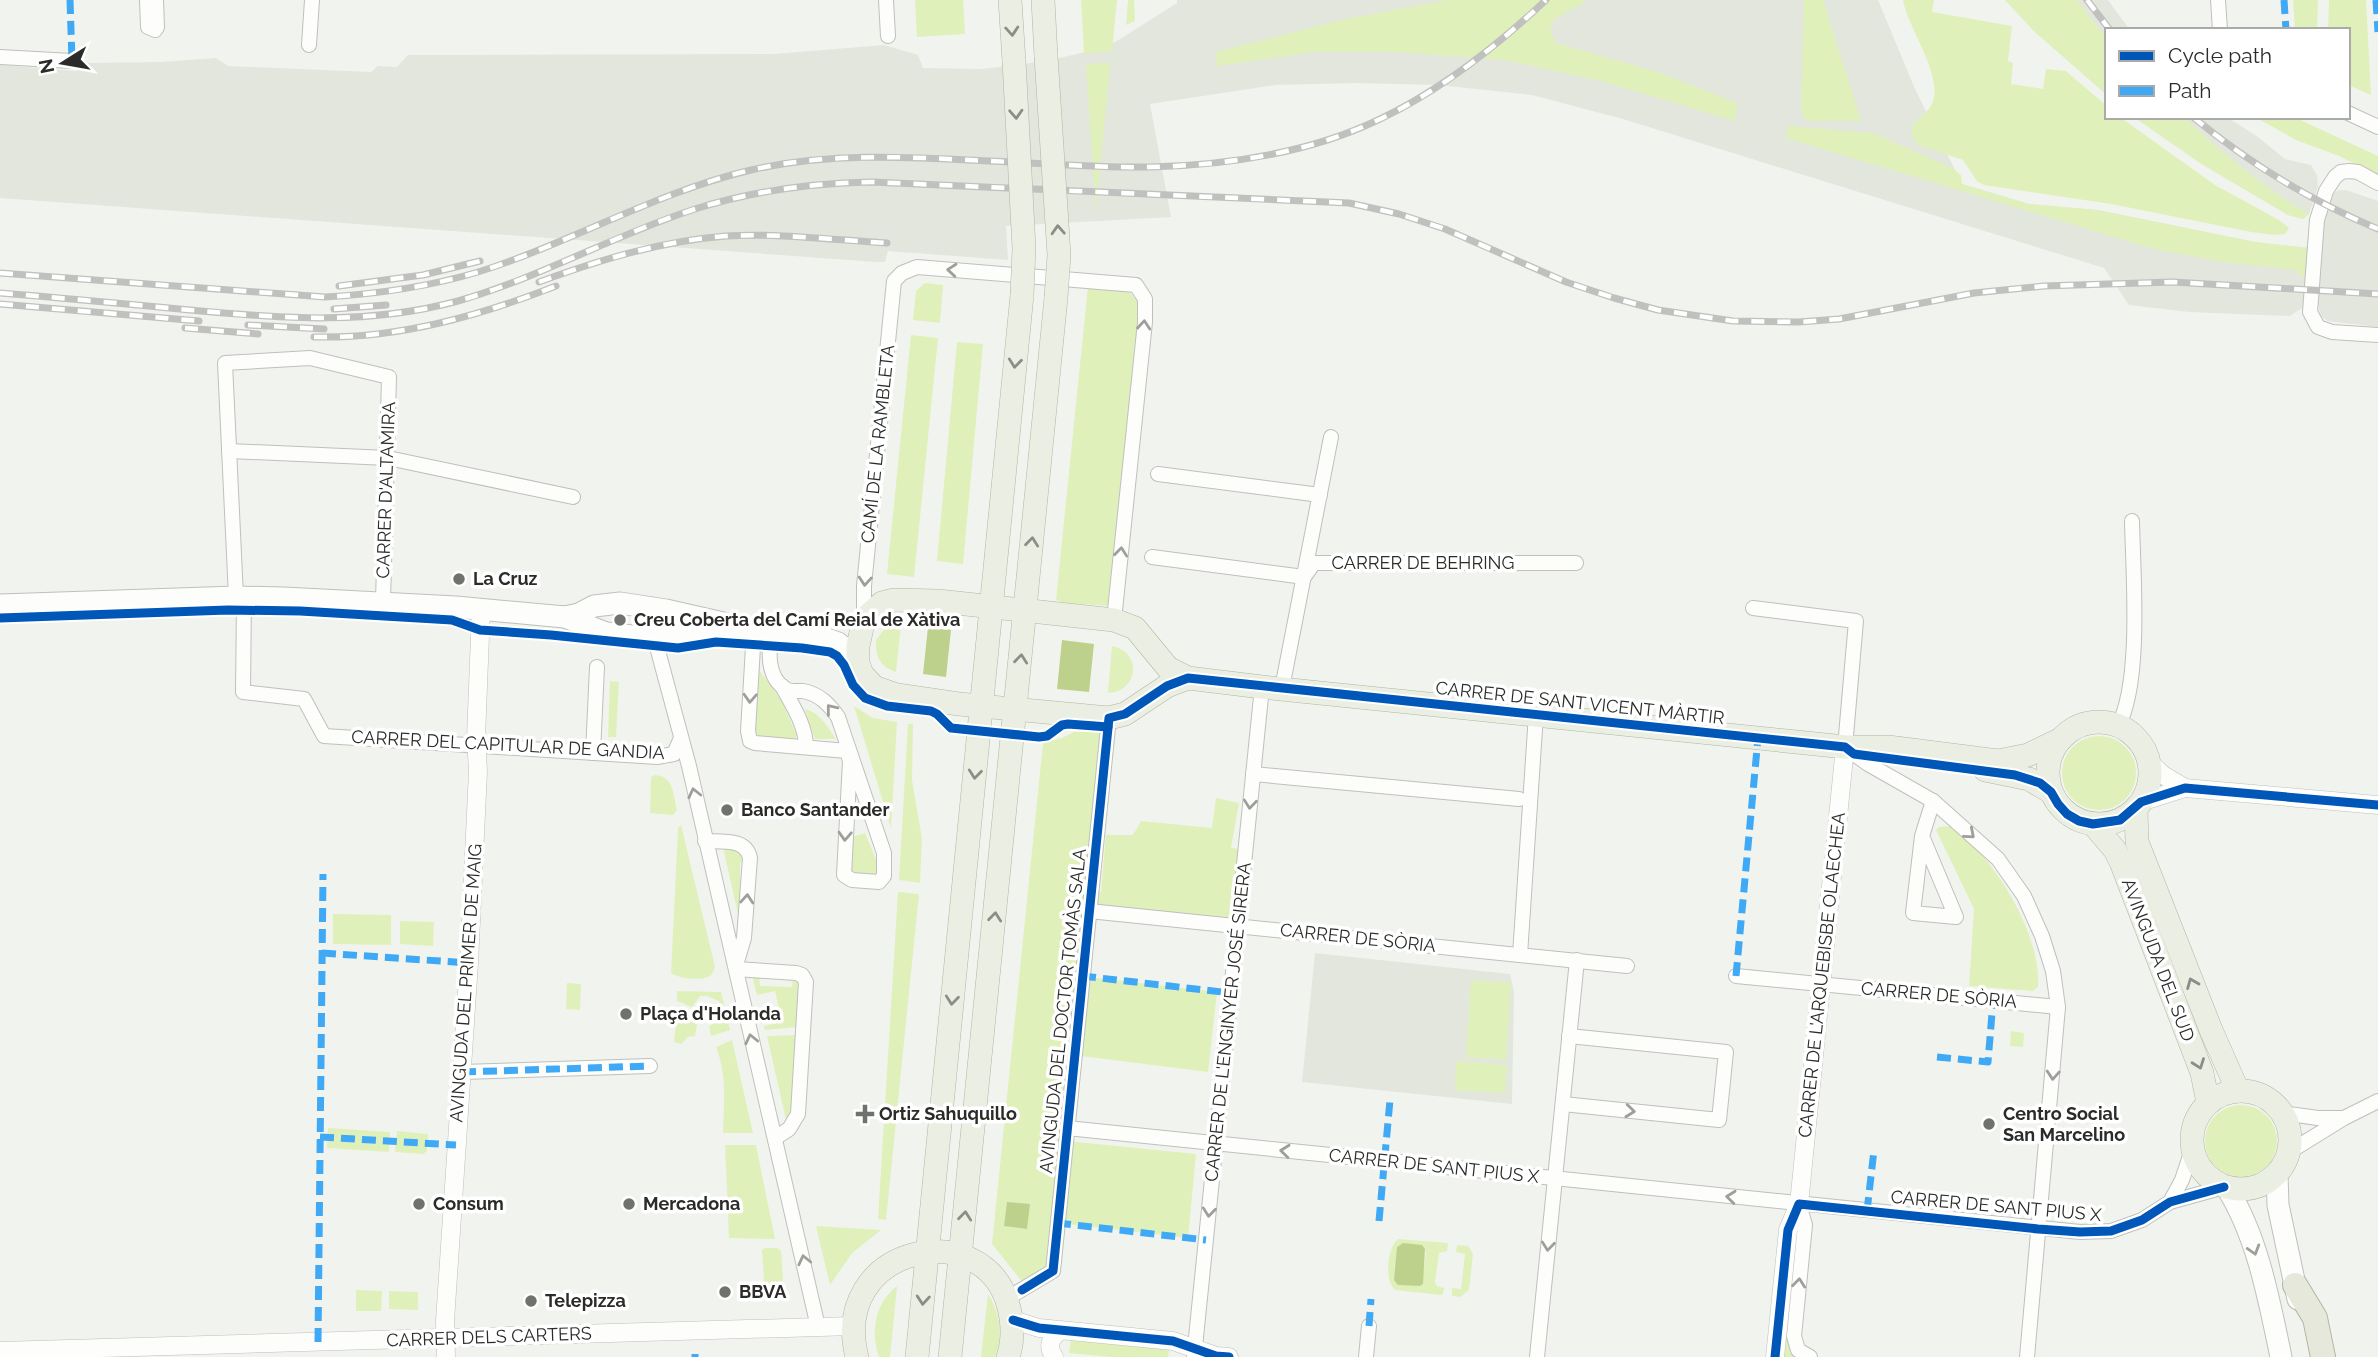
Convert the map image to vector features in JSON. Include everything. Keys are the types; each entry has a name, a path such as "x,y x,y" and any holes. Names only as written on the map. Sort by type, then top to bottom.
{"highway":[{"path":"2295,1285 2315,1318 2323,1357"}],"main road":[{"path":"917,1357 1022,295 1024,248 1010,0"},
{"path":"950,1357 1026,610 1059,255 1043,0"},
{"path":"0,605 240,597 383,602 565,617 606,633 716,635 762,631"},
{"name":"CARRER DE SANT VICENT MÀRTIR","path":"824,638 848,629 882,603 894,600 927,600 1114,620 1135,628 1168,668 1188,678 1850,750 2015,775 2040,783 2051,792"},
{"path":"565,617 607,604 632,605 762,631 824,638 847,650 862,674 874,687 885,692 982,706 1111,717 1125,714 1167,686 1188,678"},
{"path":"606,633 599,628 594,618 599,608 607,604"},
{"path":"632,605 642,613 644,632"},
{"path":"862,674 858,663 858,646 864,619"},
{"path":"1111,717 1133,702 1148,685 1151,673 1148,658 1135,628"},
{"path":"2092,723 2118,726 2138,740 2149,762 2149,783 2138,806 2120,820 2093,824 2079,821 2067,814 2051,792 2048,778 2053,751 2061,739 2075,728 2092,723"},
{"name":"CARRER DE SANT VICENT MÀRTIR","path":"1850,750 1888,747 1998,761 2028,755 2061,739"},
{"name":"AVINGUDA DEL SUD","path":"2138,806 2137,842 2238,1091"},
{"name":"AVINGUDA DEL SUD","path":"2093,824 2110,843 2120,862 2202,1073 2208,1103"},
{"path":"2238,1091 2258,1094 2282,1112 2289,1131 2289,1152 2277,1174 2256,1188 2237,1190 2225,1188 2212,1181 2203,1172 2192,1150 2194,1124 2200,1113 2208,1103 2222,1094 2238,1091"},
{"path":"2277,1174 2277,1205 2311,1357"},
{"path":"2225,1188 2243,1214 2270,1301 2281,1357"},
{"path":"857,1357 853,1326 856,1308 863,1292 874,1277 888,1265 903,1256 927,1251 960,1255 984,1269 1000,1288 1009,1309 1012,1344 1008,1357"}],"street":[{"path":"147,0 148,27 155,30 158,27 156,0"},
{"path":"309,45 312,0"},
{"path":"886,0 888,36"},
{"path":"2218,0 2220,28"},
{"path":"0,57 72,61"},
{"path":"2350,114 2378,127"},
{"path":"2378,183 2349,170 2341,172 2330,182 2317,220 2310,312 2318,327 2332,332 2378,335"},
{"name":"CAMÍ DE LA RAMBLETA","path":"864,619 864,586 894,281 902,273 917,267 1136,285 1145,299 1114,620"},
{"name":"CARRER D'ALTAMIRA","path":"229,451 225,363 310,358 389,377 383,602"},
{"name":"CARRER DE L'ENGINYER JOSÉ SIRERA","path":"1194,1353 1253,774 1272,688 1304,577 1331,437"},
{"path":"240,597 229,451 388,458 573,497"},
{"path":"1158,474 1320,495"},
{"path":"2118,726 2125,713 2133,653 2132,521"},
{"path":"1152,557 1304,577"},
{"name":"CARRER DE BEHRING","path":"1304,577 1314,563 1576,563"},
{"name":"CARRER DEL CAPITULAR DE GANDIA","path":"240,597 243,692 304,699 324,736 668,756 674,754 681,738"},
{"path":"1753,608 1856,621 1850,750 1868,764 1933,801 1998,859 2024,896 2042,936 2053,971 2058,1007 2027,1357"},
{"name":"AVINGUDA DEL PRIMER DE MAIG","path":"446,1348 445,1321 478,771 481,610"},
{"path":"762,631 748,736 755,743 844,749 849,755 844,875 852,880 879,882 884,876 884,853 838,717 832,708 813,694 786,690 782,686"},
{"path":"762,631 770,664 800,719 806,747"},
{"path":"644,632 681,738 818,1327"},
{"path":"593,753 597,667"},
{"path":"1520,955 1536,714"},
{"name":"AVINGUDA DEL DOCTOR TOMÀS SALA","path":"1009,1309 1053,1272 1111,717"},
{"name":"CARRER DE L'ARQUEBISBE OLAECHEA","path":"1775,1357 1788,1230 1799,1204 1821,984 1850,750"},
{"path":"2149,762 2163,775 2185,788 2378,805"},
{"path":"1253,774 1519,799"},
{"path":"2138,806 2185,788"},
{"path":"1922,836 1956,917 1913,913 1922,836 1933,801"},
{"path":"705,841 739,844 748,849 750,858 744,938 736,967"},
{"name":"CARRER DE SÒRIA","path":"1089,911 1627,966"},
{"path":"1537,1357 1577,960"},
{"path":"736,967 796,973 802,975 806,982 798,1114 789,1129 775,1138"},
{"name":"CARRER DE SÒRIA","path":"1736,976 2058,1007"},
{"path":"1563,1104 1719,1120 1726,1052 1569,1037"},
{"path":"462,1072 650,1066"},
{"path":"2289,1152 2344,1118 2378,1101"},
{"path":"2282,1112 2318,1118 2344,1118"},
{"name":"CARRER DE SANT PIUS X","path":"1068,1128 2080,1232 2111,1231 2142,1220 2169,1202 2225,1188"},
{"path":"2169,1202 2182,1180 2192,1150"},
{"name":"CARRER DE L'ARQUEBISBE OLAECHEA","path":"1799,1204 1805,1224 1794,1336 1804,1354"},
{"path":"1009,1309 1039,1328 1173,1341 1194,1353 1229,1357"},
{"path":"1366,1357 1369,1325"},
{"name":"CARRER DELS CARTERS","path":"0,1351 62,1353 446,1348 853,1326"},
{"path":"1054,1357 1050,1344 1053,1336 1060,1331"}],"shaded area":[{"path":"915,0 963,0 965,34 917,37"},
{"path":"1081,0 1117,0 1112,51 1084,54"},
{"path":"1128,0 1134,0 1135,21 1126,25"},
{"path":"1177,0 1878,0 1915,89 1962,184 2029,204 2098,210 2255,242 2309,248 2305,299 2302,308 2290,316 2189,312 2129,305 2104,268 1623,119 1532,95 1438,85 1276,85 1150,104 1171,217 1006,226 1008,260 888,251 885,262 876,262 0,198 0,65 76,71 87,63 216,58 228,66 371,72 378,66 397,67 408,55 774,54 884,45 918,55 923,68 982,69 1047,61 1094,50 1117,41 1177,3"},
{"path":"1447,0 1586,0 1554,21 1551,26 1556,43 1661,73 1737,103 1735,121 1605,82 1505,60 1399,52 1314,52 1217,66 1216,52 1346,19"},
{"path":"1804,0 1823,0 1861,121 1804,119 1801,108"},
{"path":"1903,0 1934,0 1932,12 2012,26 2008,61 2013,63 2011,84 2043,89 2046,69 2066,71 2105,104 2105,119 2123,119 2215,185 2289,228 2285,234 2251,232 2111,204 1984,185 1977,181 1963,160 1918,145 1912,136 1912,127 1931,105 1934,90 1929,64"},
{"path":"2005,0 2108,0 2129,28 2105,28 2105,93 2035,32"},
{"path":"2005,0 2077,0 2105,36 2105,93 2035,32"},
{"path":"2293,0 2318,0 2317,28 2295,28"},
{"path":"2329,0 2366,0 2371,95 2350,86 2350,28 2328,28"},
{"path":"1110,63 1096,212 1086,64"},
{"path":"2137,119 2230,119 2285,159 2311,165 2317,175 2318,187 2309,214 2303,219 2288,215 2200,163"},
{"path":"2137,119 2185,119 2259,181 2309,214 2303,219 2288,215 2200,163"},
{"path":"2259,119 2298,119 2378,156 2378,175 2339,156 2296,140"},
{"path":"1788,126 1873,133 1952,168 1961,175 1962,184 2029,204 2098,210 2255,242 2309,248 2306,276 2299,275 2297,270 2224,262 2154,249 1786,138"},
{"path":"2339,190 2378,201 2378,327 2328,321 2322,317 2319,310 2322,217 2334,193"},
{"path":"925,283 943,285 940,323 913,320 916,291"},
{"path":"1088,286 1128,291 1142,306 1110,606 1056,600"},
{"path":"911,335 938,338 914,577 887,574"},
{"path":"957,342 983,344 963,564 937,561"},
{"path":"901,623 896,672 880,660 876,651 876,640 887,626"},
{"path":"928,627 951,630 946,677 923,674"},
{"path":"1062,640 1094,644 1089,692 1057,689"},
{"path":"1112,646 1129,656 1133,671 1126,686 1108,693"},
{"path":"759,670 781,700 797,735 795,739 761,737 756,736 753,731 756,671"},
{"path":"610,681 619,682 616,737 608,737"},
{"path":"854,706 873,718 897,722 891,828"},
{"path":"805,709 819,717 836,739 815,739"},
{"path":"908,724 913,724 912,780 922,839 920,883 899,880"},
{"path":"1103,731 1047,1275 1024,1284 992,1244 1043,743 1074,732"},
{"path":"2099,736 2113,739 2125,747 2133,759 2136,773 2133,787 2125,799 2113,807 2099,810 2085,807 2073,799 2065,787 2062,773 2065,759 2073,747 2085,739"},
{"path":"655,775 666,779 672,787 677,810 673,815 650,813 651,777"},
{"path":"1216,798 1239,803 1231,848 1241,849 1234,915 1227,921 1100,907 1094,900 1096,891 1101,892 1106,835 1133,835 1141,821 1212,828"},
{"path":"681,825 715,967 711,975 704,978 688,978 671,973 678,828"},
{"path":"1952,826 1983,856 2012,898 2032,944 2037,966 2038,987 2033,991 1969,986 1974,909 1936,830 1939,827"},
{"path":"865,833 879,867 876,876 851,873 852,837"},
{"path":"723,847 738,848 744,859 740,863 740,923"},
{"path":"898,892 919,894 886,1220 878,1219"},
{"path":"333,914 391,915 391,945 333,944"},
{"path":"400,921 434,922 433,946 400,944"},
{"path":"1315,953 1510,974 1514,992 1512,1104 1302,1082"},
{"path":"752,975 759,976 760,986 792,987 793,978 801,982 797,1027 765,1030 764,1026 782,1022 775,991 757,995"},
{"path":"1088,977 1217,992 1208,1072 1081,1056"},
{"path":"1471,980 1511,983 1506,1060 1466,1057"},
{"path":"567,983 581,984 580,1010 566,1009"},
{"path":"677,991 721,992 730,1030 711,1036 709,1026 720,1021 722,1013 719,1001 700,996 692,1007 677,1001"},
{"path":"677,1010 689,1015 697,1025 695,1036 688,1037 681,1044 674,1042"},
{"path":"2011,1031 2024,1033 2023,1047 2010,1046"},
{"path":"796,1035 793,1096 796,1102 787,1124 767,1036"},
{"path":"732,1040 753,1133 723,1133 723,1079 716,1047"},
{"path":"1456,1061 1507,1065 1505,1093 1455,1090"},
{"path":"2241,1105 2261,1111 2271,1121 2277,1141 2271,1161 2261,1171 2241,1177 2221,1171 2211,1161 2205,1141 2211,1121 2221,1111"},
{"path":"328,1128 390,1132 389,1152 327,1148"},
{"path":"397,1131 428,1134 427,1150 424,1154 395,1152"},
{"path":"1067,1141 1196,1154 1188,1238 1060,1223"},
{"path":"725,1145 756,1145 775,1239 729,1238"},
{"path":"1007,1202 1030,1204 1027,1229 1004,1226"},
{"path":"816,1226 881,1230 852,1253 830,1285"},
{"path":"1801,1229 1789,1341 1790,1349 1796,1357 1779,1357 1791,1233"},
{"path":"1398,1239 1448,1243 1447,1251 1439,1253 1435,1282 1437,1286 1444,1288 1443,1294 1395,1290 1388,1272 1389,1256","holes":["1398,1245 1424,1247 1426,1252 1422,1284 1394,1280"]},
{"path":"1403,1243 1422,1245 1425,1249 1423,1284 1420,1286 1398,1285 1394,1280 1397,1247"},
{"path":"1457,1245 1468,1246 1473,1254 1469,1290 1460,1297 1452,1296 1452,1288 1461,1289 1465,1254 1456,1252"},
{"path":"777,1248 781,1251 782,1296 765,1295 762,1250"},
{"path":"897,1286 890,1357 879,1357 875,1338 876,1319 884,1301"},
{"path":"356,1290 382,1291 381,1311 356,1311"},
{"path":"389,1291 418,1292 418,1310 389,1309"},
{"path":"988,1294 998,1317 1000,1332 995,1357 981,1357"},
{"path":"1071,1339 1169,1349 1168,1357 1111,1357 1069,1353"}],"railway":[{"path":"0,273 325,297 364,294 421,286 478,272 547,247 681,191 781,164 840,158 899,157 1151,167 1267,155 1296,149 1352,131 1423,96 1466,67 1546,0"},
{"path":"2087,0 2108,28"},
{"path":"2196,119 2282,180 2378,229"},
{"path":"0,293 291,317 390,314 424,309 488,292 665,219 738,197 782,189 872,182 1349,203 1399,214 1445,229 1566,282 1614,298 1658,310 1733,321 1799,322 1839,319 1974,293 2044,286 2173,282 2378,294"},
{"path":"539,282 631,253 678,242 726,236 766,235 887,243"},
{"path":"339,286 423,275 480,261"},
{"path":"314,337 376,334 438,324 498,307 556,286"},
{"path":"0,304 199,321"},
{"path":"334,309 386,305"},
{"path":"248,325 324,329"},
{"path":"185,328 258,334"}],"marked path":[{"path":"70,0 72,61"},
{"path":"2284,0 2286,28"},
{"path":"2376,0 2378,32"},
{"path":"1736,976 1758,738"},
{"path":"318,1342 323,874"},
{"path":"322,953 469,963"},
{"path":"1082,976 1231,993"},
{"path":"1937,1057 1988,1062 1993,1001"},
{"path":"462,1072 650,1066"},
{"path":"1379,1221 1390,1100"},
{"path":"320,1137 456,1145"},
{"path":"1867,1211 1874,1150"},
{"path":"1057,1223 1206,1240"},
{"path":"1369,1326 1371,1299"}],"cycle path":[{"path":"0,618 228,610 300,611 452,620 480,630 678,648 716,642 802,648 830,652 837,656 853,685 865,698 887,706 931,711 951,728 1039,737 1047,736 1062,725 1068,724 1108,727"},
{"path":"1022,1290 1053,1271 1109,718 1125,714 1167,686 1188,678 1845,747 1854,754 2015,775 2040,783 2051,792 2067,814 2079,821 2093,824 2120,820 2141,802 2185,788 2378,805"},
{"path":"1775,1357 1788,1230 1799,1204 2038,1229 2111,1231 2142,1220 2170,1202 2224,1187"},
{"path":"1013,1320 1039,1328 1173,1341 1216,1356 1229,1357"}],"place":[{"name":"La Cruz","path":"459,579"},
{"name":"Creu Coberta del Camí Reial de Xàtiva","path":"620,620"},
{"name":"Banco Santander","path":"727,810"},
{"name":"Plaça d'Holanda","path":"626,1014"},
{"name":"Ortiz Sahuquillo","path":"865,1114"},
{"name":"Centro Social San Marcelino","path":"1989,1124"},
{"name":"Consum","path":"419,1204"},
{"name":"Mercadona","path":"629,1204"},
{"name":"BBVA","path":"725,1292"},
{"name":"Telepizza","path":"531,1301"}]}
